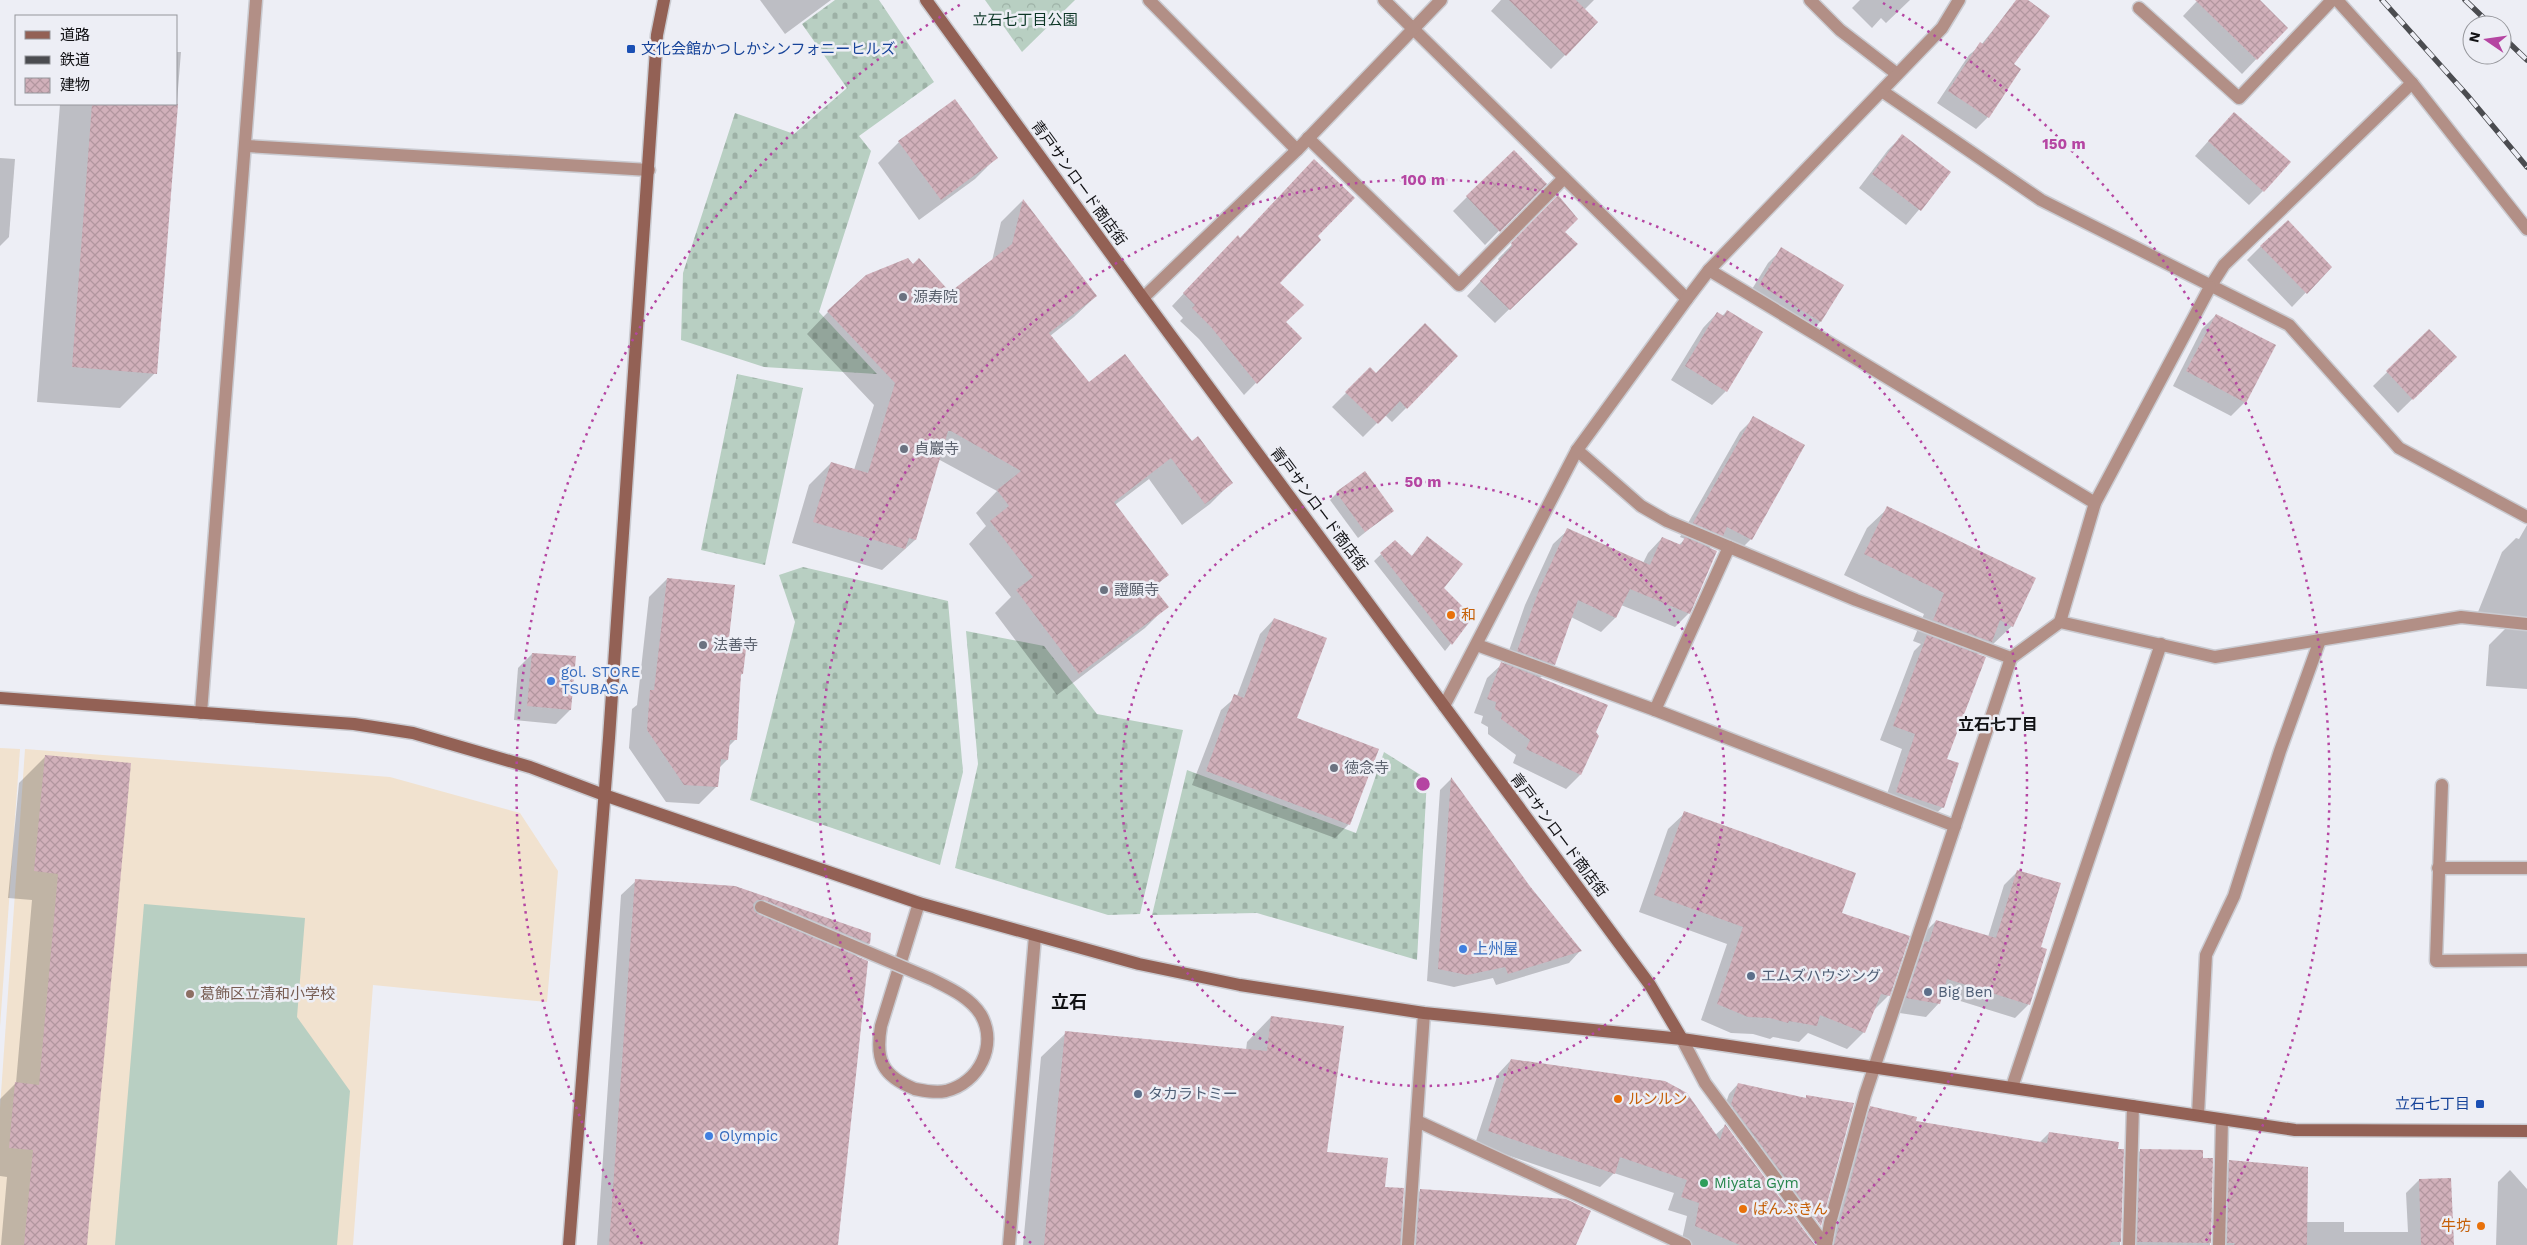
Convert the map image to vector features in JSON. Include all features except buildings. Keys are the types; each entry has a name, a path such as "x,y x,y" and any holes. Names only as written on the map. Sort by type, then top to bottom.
{"street":[{"path":"201,714 256,0"},
{"path":"569,1245 604,795 657,35 664,0"},
{"name":"青戸サンロード商店街","path":"926,0 1143,298 1650,985 1682,1039"},
{"path":"1149,0 1297,150"},
{"path":"1384,0 1688,300"},
{"path":"1143,298 1297,150 1441,0"},
{"path":"1810,0 1840,30 1897,74"},
{"path":"1444,706 1577,450 1709,270 1942,28 1959,0"},
{"path":"2139,8 2239,98 2332,0"},
{"path":"2337,0 2412,83 2527,229"},
{"path":"1826,1245 1830,1223 1865,1095 2012,658 2060,622 2095,503 2210,287 2224,265 2412,83"},
{"path":"1882,91 2041,200 2210,287 2289,325 2399,448 2527,517"},
{"path":"1308,138 1459,285 1564,178"},
{"path":"246,146 649,170"},
{"path":"1709,270 2095,503"},
{"path":"1577,450 1641,506 1666,521 1856,600 2012,658"},
{"path":"1655,710 1729,547"},
{"path":"2060,622 2215,657 2461,616 2527,624"},
{"path":"2198,1115 2206,955 2234,896 2280,751 2320,640"},
{"path":"2012,1087 2160,644"},
{"path":"1477,645 1655,710 1955,826"},
{"path":"0,698 354,724 413,733 530,767 604,795 919,903 1138,964 1240,985 1424,1013 1682,1039 2295,1130 2527,1131"},
{"path":"2442,785 2436,961 2527,960"},
{"path":"2438,868 2527,868"},
{"path":"762,907 938,982 953,989 972,1004 981,1015 988,1034 987,1050 980,1065 970,1078 958,1087 931,1092 902,1084 888,1072 880,1059 877,1046 881,1026 919,903"},
{"path":"1009,1245 1035,936"},
{"path":"1408,1245 1424,1013"},
{"path":"1682,1039 1705,1083 1826,1245"},
{"path":"2129,1245 2133,1106"},
{"path":"2219,1245 2222,1120"},
{"path":"1417,1121 1685,1245"}],"shaded area":[{"path":"0,748 20,749 0,1027"},
{"name":"葛飾区立清和小学校","path":"25,749 390,777 520,813 558,871 547,1002 373,985 353,1245 0,1245 0,1108"}],"green space":[{"path":"835,0 879,0 934,82 859,136 871,151 819,312 877,374 764,367 681,340 683,273 735,113 794,134 847,88 802,24"},
{"name":"立石七丁目公園","path":"985,0 1075,0 1022,52"},
{"path":"737,374 803,388 765,565 701,550"},
{"path":"803,567 948,601 963,772 940,865 750,800 795,622 779,575"},
{"path":"966,631 1044,646 1097,714 1183,730 1140,914 1108,915 955,868 978,764"},
{"path":"1384,752 1427,779 1417,960 1257,913 1152,915 1187,770 1356,833"},
{"path":"144,904 305,918 297,1017 350,1091 337,1245 115,1245"}],"railway":[{"path":"2382,0 2467,95 2527,167"},
{"path":"2465,0 2481,15"},
{"path":"2512,46 2527,60"}],"place":[{"name":"文化会館かつしかシンフォニーヒルズ","path":"631,49"},
{"name":"源寿院","path":"903,297"},
{"name":"貞巖寺","path":"904,449"},
{"name":"證願寺","path":"1104,590"},
{"name":"和","path":"1451,615"},
{"name":"法善寺","path":"703,645"},
{"name":"gol. STORE TSUBASA","path":"551,681"},
{"name":"徳念寺","path":"1334,768"},
{"name":"上州屋","path":"1463,949"},
{"name":"エムズハウジング","path":"1751,976"},
{"name":"Big Ben","path":"1928,992"},
{"name":"葛飾区立清和小学校","path":"190,994"},
{"name":"タカラトミー","path":"1138,1094"},
{"name":"ルンルン","path":"1618,1099"},
{"name":"立石七丁目","path":"2480,1104"},
{"name":"Olympic","path":"709,1136"},
{"name":"Miyata Gym","path":"1704,1183"},
{"name":"ぱんぷきん","path":"1743,1209"},
{"name":"牛坊","path":"2481,1226"}],"district":[{"name":"立石七丁目","path":"1998,724"},
{"name":"立石","path":"1069,1001"}]}
